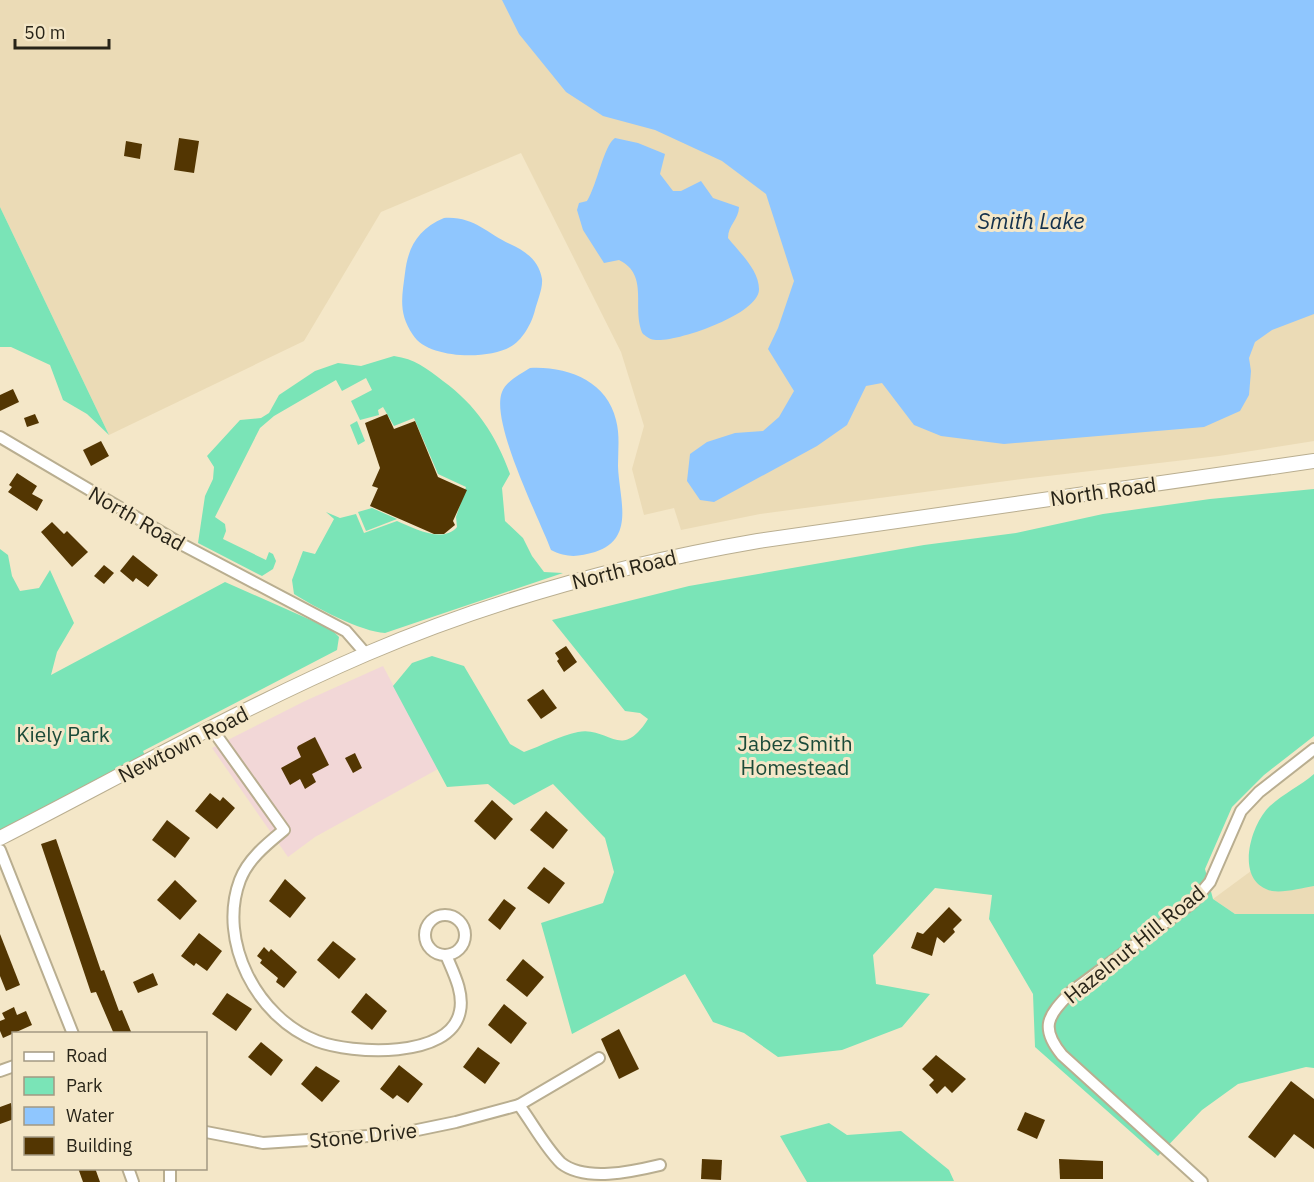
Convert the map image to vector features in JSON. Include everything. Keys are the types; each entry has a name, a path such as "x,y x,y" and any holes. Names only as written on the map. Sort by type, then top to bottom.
{"main road":[{"name":"North Road","path":"366,654 532,593 626,567 702,550 816,531 1314,461"},
{"name":"Newtown Road","path":"0,838 212,729 366,654"}],"street":[{"name":"North Road","path":"0,437 183,545 346,631 366,654"},
{"path":"212,729 284,830 250,862 240,879 233,925 238,954 253,986 279,1015 317,1041 347,1048 378,1051 432,1041 448,1031 460,1011 459,989 446,955"},
{"name":"Hazelnut Hill Road","path":"1202,1182 1062,1055 1048,1034 1048,1022 1054,1009 1071,992 1193,902 1210,882 1241,811 1259,792 1314,749"},
{"path":"0,850 72,1032"},
{"name":"Stone Drive","path":"207,1132 263,1143 398,1134 519,1105 599,1058"},
{"path":"519,1105 562,1164 582,1174 613,1176 660,1165"}],"shaded area":[{"path":"0,0 1314,0 1314,441 1219,456 1022,479 760,514 681,530 674,508 644,515 632,469 644,426 621,352 521,153 381,212 304,341 109,435 0,207"},
{"path":"383,666 438,769 315,837 288,857 212,748 305,701"},
{"path":"1251,871 1258,882 1271,891 1314,886 1314,914 1235,914 1213,899"}],"green space":[{"path":"0,207 109,435 87,414 63,400 50,365 11,347 0,347"},
{"path":"394,356 408,359 426,368 455,390 484,422 510,474 502,488 505,521 523,538 532,556 544,572 563,573 385,633 351,624 294,594 292,580 303,551 315,554 334,519 326,512 340,518 356,514 364,533 397,521 428,533 451,532 457,527 456,517 466,487 438,474 414,418 394,426 383,407 378,410 379,415 360,420 351,401 372,390 366,378 342,391 336,380 274,416 260,428 215,517 225,524 226,531 223,539 266,560 269,552 273,554 276,561 273,569 262,576 198,543 205,496 213,479 214,467 207,456 240,420 261,418 269,413 279,395 315,371 338,363 361,366"},
{"path":"357,421 365,441 358,445 350,425"},
{"name":"Jabez Smith Homestead","path":"1314,489 1314,736 1264,775 1232,807 1205,869 1213,899 1235,914 1314,914 1314,1068 1306,1067 1238,1084 1202,1110 1158,1156 1035,1047 1033,994 989,919 992,895 935,888 873,955 876,984 930,994 902,1027 842,1050 778,1057 744,1033 713,1022 685,974 572,1034 541,923 603,903 614,872 605,838 553,784 514,805 488,784 447,787 393,686 412,663 432,656 464,666 510,744 524,752 578,732 589,731 622,740 639,732 648,719 640,713 625,711 552,620 689,586 924,545 1016,533 1103,514 1210,499"},
{"path":"372,508 397,519 366,531 358,512"},
{"name":"Kiely Park","path":"0,549 8,555 12,576 20,591 39,588 50,570 74,623 57,652 51,675 225,582 331,629 339,637 337,650 143,751 146,758 0,837"},
{"path":"1314,774 1314,886 1272,891 1260,886 1249,866 1249,853 1251,840 1261,817 1279,799"},
{"path":"829,1123 847,1135 901,1131 949,1170 954,1181 807,1182 780,1136"}],"water":[{"name":"Smith Lake","path":"502,0 1314,0 1314,314 1272,330 1255,342 1249,358 1251,371 1249,395 1240,411 1204,427 1004,444 941,436 914,425 882,383 866,386 847,425 817,446 714,502 700,500 687,481 690,454 707,442 735,433 763,431 779,417 794,391 768,349 778,328 794,281 766,194 722,161 655,130 603,116 566,92 519,34"},
{"path":"615,138 638,143 665,154 660,174 673,191 681,191 701,181 713,198 739,207 728,238 752,268 759,289 756,298 746,308 716,325 681,336 656,340 643,334 634,274 619,260 604,263 583,230 577,210 579,203 587,201 607,149"},
{"path":"444,218 472,222 526,253 538,266 542,283 534,315 522,336 510,347 487,354 444,353 421,343 408,327 403,312 402,297 409,255 421,233"},
{"path":"530,368 571,373 595,386 611,406 616,420 622,504 621,528 616,538 608,546 595,552 573,556 551,550 517,470 503,425 500,406 504,388 510,381"}],"building":[{"path":"179,138 199,141 194,173 174,170"},
{"path":"126,141 142,144 140,159 124,156"},
{"path":"13,389 19,402 0,411 0,395"},
{"path":"35,414 39,423 27,427 24,418"},
{"path":"387,414 394,429 415,421 438,477 467,490 453,521 455,525 444,534 434,534 370,506 378,488 372,486 380,468 365,423"},
{"path":"101,441 109,456 91,466 83,450"},
{"path":"17,473 37,486 32,494 43,500 37,511 8,492 12,487 9,485"},
{"path":"52,522 64,534 67,531 88,552 72,567 41,532"},
{"path":"133,555 158,575 148,587 136,578 133,582 120,571"},
{"path":"104,565 114,573 104,584 94,576"},
{"path":"566,646 577,662 564,672 555,653"},
{"path":"543,689 557,708 541,719 527,700"},
{"path":"315,737 329,765 312,774 316,782 305,789 300,779 290,785 281,768 301,757 298,746"},
{"path":"355,753 362,768 353,773 345,758"},
{"path":"210,793 220,801 223,797 235,808 217,829 195,811"},
{"path":"492,800 513,819 495,840 474,821"},
{"path":"546,811 568,830 553,849 530,830"},
{"path":"167,820 190,838 175,858 152,840"},
{"path":"56,839 101,971 104,970 119,1011 122,1010 131,1032 113,1032 96,992 91,993 41,844"},
{"path":"544,867 565,883 549,904 527,888"},
{"path":"285,879 306,898 290,918 269,901"},
{"path":"175,880 197,901 180,920 157,900"},
{"path":"504,899 516,908 500,930 488,920"},
{"path":"949,907 962,920 953,929 955,932 944,943 937,937 932,956 911,948 917,932 923,934"},
{"path":"199,933 222,951 207,971 196,963 194,966 181,956"},
{"path":"0,934 20,985 6,991 0,976"},
{"path":"333,941 356,959 339,979 317,960"},
{"path":"264,947 269,952 271,949 297,972 284,988 276,982 278,978 260,963 262,960 257,956"},
{"path":"523,959 544,977 527,997 506,980"},
{"path":"153,973 158,985 138,993 133,982"},
{"path":"227,993 252,1009 236,1031 212,1014"},
{"path":"366,993 387,1011 372,1030 351,1012"},
{"path":"504,1004 527,1023 511,1044 488,1025"},
{"path":"14,1007 17,1015 26,1011 32,1025 3,1038 0,1021 5,1019 2,1013"},
{"path":"619,1029 639,1069 619,1079 601,1039"},
{"path":"261,1042 283,1060 271,1076 248,1057"},
{"path":"478,1047 500,1063 485,1084 463,1067"},
{"path":"936,1055 966,1079 952,1093 945,1086 937,1094 929,1085 934,1080 922,1069"},
{"path":"399,1065 423,1084 408,1103 397,1095 393,1099 380,1089"},
{"path":"316,1066 340,1081 322,1102 301,1084"},
{"path":"1291,1081 1314,1099 1314,1149 1294,1134 1275,1158 1248,1137"},
{"path":"11,1103 12,1120 0,1124 0,1107"},
{"path":"1025,1112 1045,1120 1037,1139 1017,1130"},
{"path":"702,1159 722,1160 721,1180 701,1179"},
{"path":"1059,1159 1103,1161 1103,1179 1060,1179"},
{"path":"79,1170 96,1170 100,1182 83,1182"}]}
